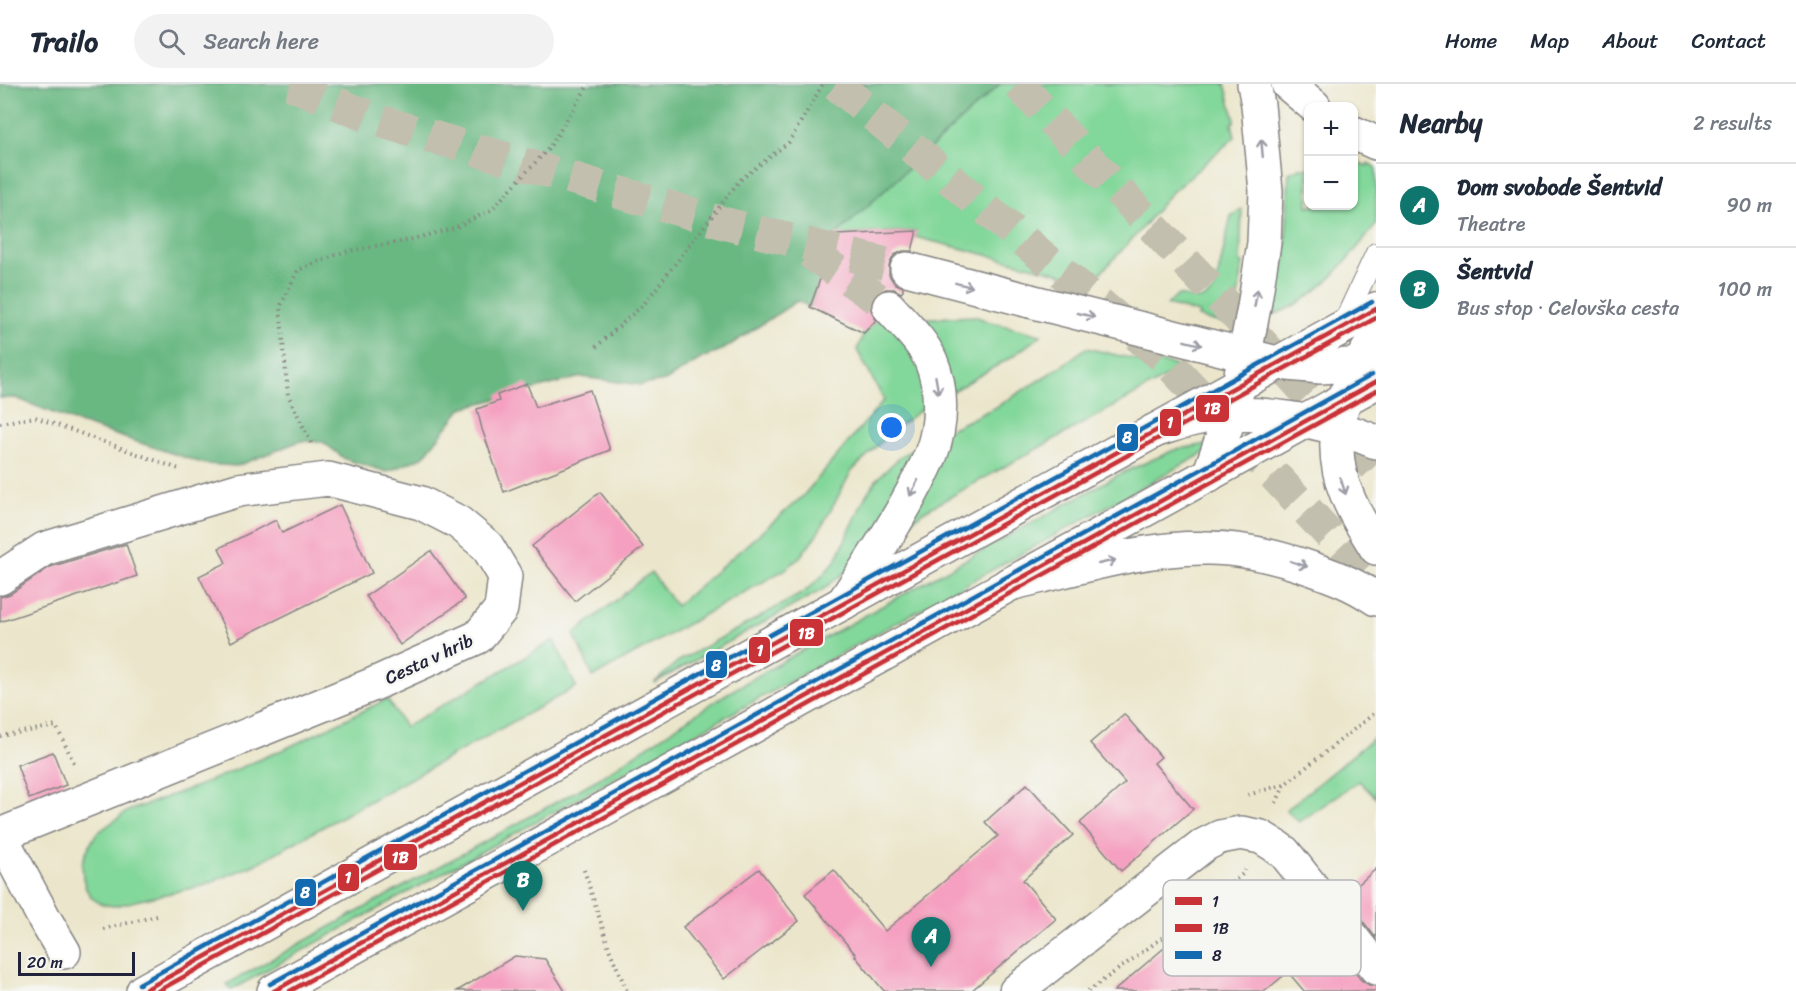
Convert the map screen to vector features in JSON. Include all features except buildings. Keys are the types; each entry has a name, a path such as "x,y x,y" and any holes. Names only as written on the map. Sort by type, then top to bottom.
{"main road":[{"path":"1287,84 1309,102"},
{"path":"1209,475 1230,416 1242,370 1262,261 1266,191 1256,94"},
{"path":"1358,135 1376,143"},
{"path":"908,269 1142,329 1242,370"},
{"path":"843,603 891,532 931,454 937,434 940,404 938,384 931,360 919,340 889,307"},
{"path":"1277,363 1376,309"},
{"path":"1376,338 1370,370 1341,414 1336,453 1347,498 1376,548"},
{"path":"143,991 1154,432 1242,370 1277,363 1370,370"},
{"path":"274,991 1307,421 1341,414"},
{"path":"1341,414 1376,442"},
{"path":"1154,432 1196,418 1230,416 1307,421"},
{"name":"Cesta v hrib","path":"0,578 44,549 238,490 328,479 421,503 458,522 487,546 505,576 501,609 478,637 374,684 0,835"},
{"path":"1009,584 1156,551 1204,548 1251,553 1293,562 1340,579 1376,599"},
{"path":"1016,991 1204,845 1220,837 1240,833 1261,837 1284,852 1306,880"},
{"path":"0,835 64,951"},
{"path":"1361,949 1376,968"}],"lane":[{"path":"1341,328 1376,253"}],"path":[{"path":"328,479 288,395 280,307 298,270 344,252 405,241 454,228 490,210 549,148 589,84"},
{"path":"596,347 644,304 740,180 789,142 823,84"},
{"path":"0,423 35,417 185,471"},
{"path":"1235,880 1244,873 1285,784 1376,712"},
{"path":"0,736 56,726 91,798"},
{"path":"584,870 610,951 627,991"},
{"path":"103,929 161,915"},
{"path":"1088,991 1163,937"}],"green space":[{"path":"0,84 1000,84 836,235 810,307 797,301 724,349 702,358 665,381 641,385 581,377 462,408 423,457 387,472 345,459 323,442 300,441 237,466 205,464 76,422 16,398 0,398"},
{"path":"1000,84 1225,84 1235,120 1232,124 1235,137 1171,193 1096,278 1077,274 1069,281 1062,278 1063,274 915,237 916,231 836,235"},
{"path":"1358,162 1367,166 1368,163 1376,167 1376,225 1332,277 1306,298 1276,314 1274,310 1285,258 1289,173 1304,168 1304,210 1358,210"},
{"path":"1242,209 1240,262 1243,263 1238,295 1230,318 1223,322 1212,321 1198,317 1199,313 1167,305 1178,295 1199,299 1205,298 1215,289 1231,216"},
{"path":"975,316 1041,335 1013,356 919,411 890,433 851,472 816,536 799,558 786,569 593,677 574,634 651,572 676,606 803,496 884,400 857,350 864,333 875,321"},
{"path":"1086,348 1138,360 1139,358 1174,365 1176,368 1174,373 923,512 822,590 654,683 677,662 803,593 820,578 836,560 866,495 877,479 901,456 998,406"},
{"path":"1213,443 1213,448 231,990 227,984 598,779 723,696 1120,474 1174,450"},
{"path":"554,640 576,687 254,865 201,886 114,906 101,904 92,898 86,889 82,864 86,852 96,834 128,811 200,785 291,746 387,699 405,727"},
{"path":"1376,736 1376,798 1359,781 1299,822 1286,810"}],"tunnel":[{"path":"291,84 376,120 723,223 907,269"},
{"path":"836,84 1162,356 1376,584"},
{"path":"1018,84 1376,468"},
{"path":"809,252 889,307"}],"transit line":[{"name":"8","path":"139,984 1372,302"},
{"name":"1","path":"143,991 1376,309"},
{"name":"1B","path":"158,991 1376,318"},
{"name":"8","path":"270,984 1372,375"},
{"name":"1","path":"274,991 1376,382"},
{"name":"1B","path":"290,991 1376,391"}],"place":[{"name":"Šentvid","path":"523,911"},
{"name":"Dom svobode Šentvid","path":"931,967"}]}
